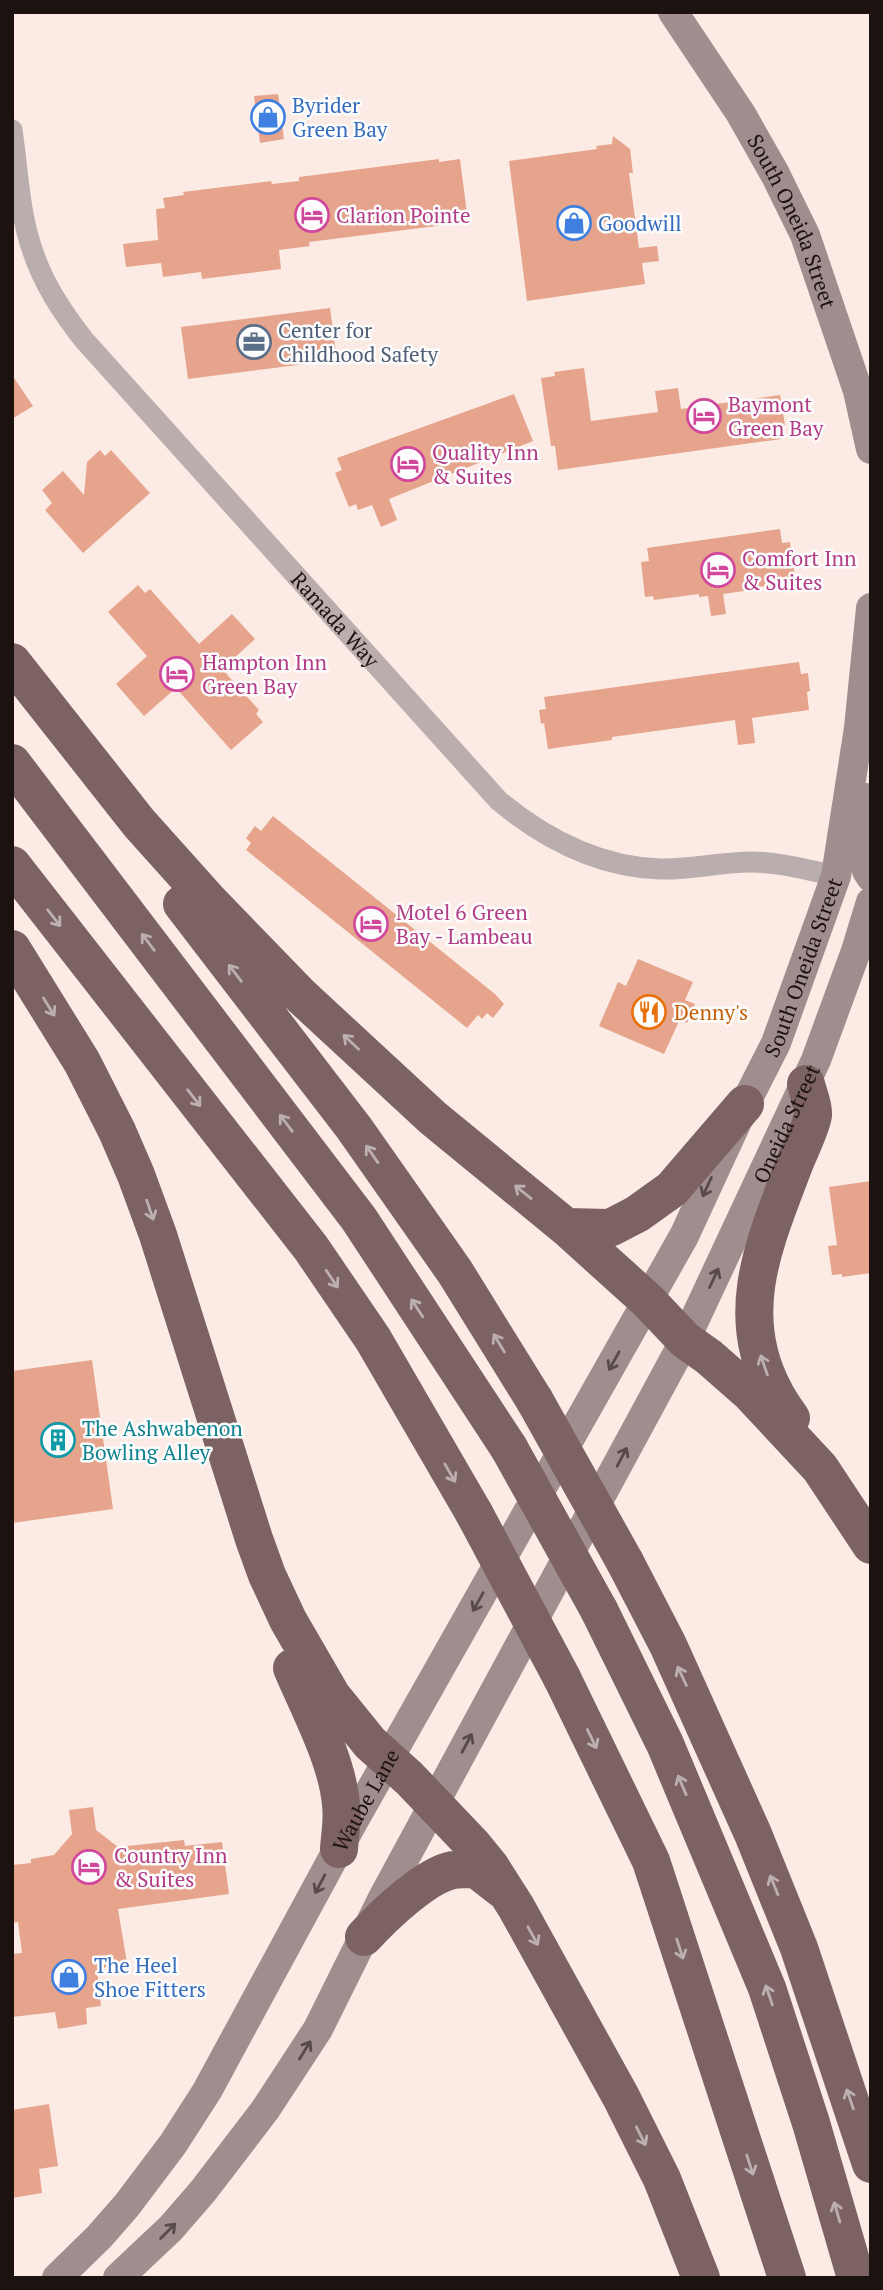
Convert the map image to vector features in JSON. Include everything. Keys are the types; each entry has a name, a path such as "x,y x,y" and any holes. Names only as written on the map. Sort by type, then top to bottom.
{"highway":[{"path":"12,662 139,823 263,957 300,995 433,1118 566,1227 648,1301 685,1340 750,1393 820,1468 871,1545"},
{"path":"12,681 354,1129 454,1272 534,1401 625,1562 668,1645 753,1835 799,1948 871,2164"},
{"path":"12,763 359,1219 509,1447 599,1609 665,1744 767,1988 811,2123 856,2278"},
{"path":"12,864 311,1248 373,1339 474,1513 562,1678 651,1861 787,2278"},
{"path":"12,950 82,1062 117,1130 144,1195 254,1539 277,1598 310,1661 354,1726 472,1843 507,1893 621,2097 662,2179 701,2278"},
{"path":"806,1084 813,1114 774,1216 755,1284 753,1307 755,1337 762,1364 774,1390 820,1468"},
{"path":"566,1227 610,1228 637,1214 671,1189 745,1104"},
{"path":"277,1598 279,1625 286,1654 337,1784 342,1814 339,1849"},
{"path":"364,1937 381,1918 429,1880 452,1871 476,1869 507,1893"}],"main road":[{"name":"South Oneida Street","path":"673,12 748,126 805,235 858,391 871,449"},
{"name":"South Oneida Street","path":"648,1301 684,1236 776,1043 836,876 859,728 870,616"},
{"path":"871,767 862,820 867,871 871,877"},
{"path":"806,1084 811,1036 836,968 845,927 836,876"},
{"name":"Oneida Street","path":"685,1340 806,1084 856,951 871,902"},
{"name":"Waube Lane","path":"57,2278 118,2215 188,2121 648,1301"},
{"path":"118,2278 179,2219 219,2171 265,2110 318,2029 387,1890 685,1340"}],"street":[{"name":"Ramada Way","path":"12,130 24,222 33,253 62,312 84,340 499,800 553,840 585,854 623,865 660,869 758,862 782,864 836,876"}],"building":[{"path":"278,94 284,139 260,143 254,96"},
{"path":"613,136 630,149 633,173 629,173 639,248 657,246 659,261 642,263 645,284 527,301 509,161 597,149 596,146 612,144"},
{"name":"Clarion Pointe","path":"439,159 439,162 460,159 468,222 309,242 310,246 279,250 281,269 202,279 201,272 163,277 161,263 126,267 123,244 158,240 156,209 165,208 163,198 184,195 183,192 271,181 272,184 299,181 299,177"},
{"path":"330,308 337,360 188,379 181,327"},
{"name":"Baymont Green Bay","path":"584,368 591,421 658,412 655,391 678,388 681,409 780,395 785,425 779,425 781,439 558,470 555,446 551,446 541,378 555,376 554,372"},
{"path":"12,375 33,406 12,419"},
{"name":"Quality Inn & Suites","path":"514,394 533,441 389,499 397,520 381,527 372,505 358,510 356,504 349,507 335,473 342,470 337,458"},
{"path":"100,450 105,456 111,450 150,493 83,553 45,510 52,503 42,490 63,471 84,495 87,462"},
{"name":"Comfort Inn & Suites","path":"780,529 782,543 790,542 795,577 787,578 788,583 723,594 726,614 711,616 708,596 699,597 699,594 654,600 653,596 645,597 641,562 649,561 647,548"},
{"name":"Hampton Inn Green Bay","path":"138,585 145,593 150,589 199,644 232,614 255,639 222,669 259,710 256,714 263,722 231,750 176,688 144,716 116,684 147,656 108,612"},
{"path":"799,662 801,674 808,673 809,710 752,718 755,743 738,745 735,720 548,749 539,710 546,709 544,697"},
{"path":"273,816 495,994 504,1004 493,1018 487,1013 482,1019 478,1015 467,1028 246,850 251,843 246,838 255,826 261,831"},
{"name":"Denny's","path":"638,959 693,982 685,1000 695,1004 687,1023 680,1019 664,1054 599,1026 618,982 626,986"},
{"path":"871,1181 871,1273 842,1277 842,1274 832,1275 828,1246 837,1245 829,1187"},
{"name":"The Ashwabenon Bowling Alley","path":"92,1360 113,1509 12,1523 12,1371"},
{"path":"93,1807 96,1830 118,1847 184,1840 185,1846 222,1842 229,1894 118,1909 127,1963 97,1969 101,2006 86,2008 87,2024 58,2029 55,2012 12,2017 12,1954 22,1953 18,1922 12,1923 12,1865 31,1863 31,1859 54,1855 72,1834 69,1810"},
{"path":"49,2104 58,2166 39,2169 42,2193 12,2198 12,2110"}],"place":[{"name":"Byrider Green Bay","path":"268,117"},
{"name":"Clarion Pointe","path":"312,215"},
{"name":"Goodwill","path":"574,223"},
{"name":"Center for Childhood Safety","path":"254,342"},
{"name":"Baymont Green Bay","path":"704,416"},
{"name":"Quality Inn & Suites","path":"408,464"},
{"name":"Comfort Inn & Suites","path":"718,570"},
{"name":"Hampton Inn Green Bay","path":"177,674"},
{"name":"Motel 6 Green Bay - Lambeau","path":"371,924"},
{"name":"Denny's","path":"649,1012"},
{"name":"The Ashwabenon Bowling Alley","path":"58,1440"},
{"name":"Country Inn & Suites","path":"89,1867"},
{"name":"The Heel Shoe Fitters","path":"69,1977"}]}
